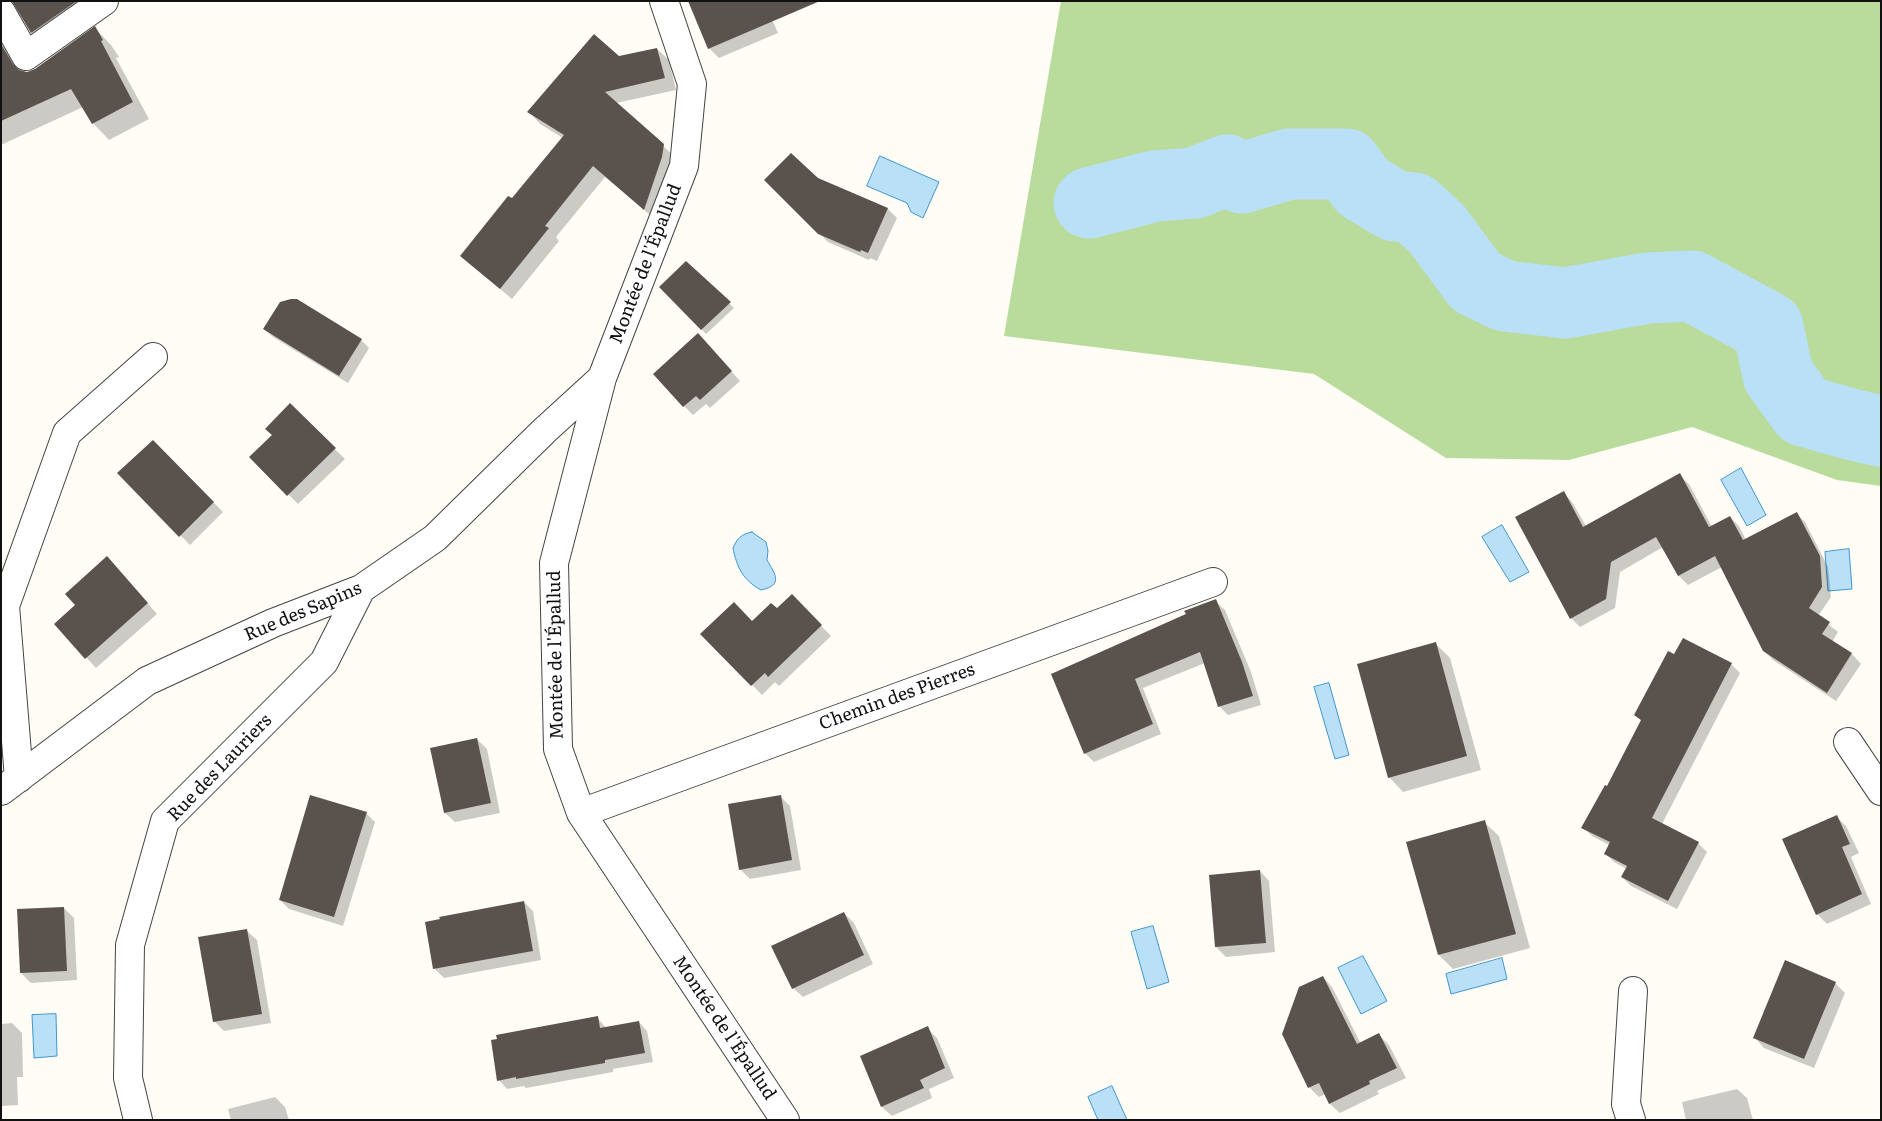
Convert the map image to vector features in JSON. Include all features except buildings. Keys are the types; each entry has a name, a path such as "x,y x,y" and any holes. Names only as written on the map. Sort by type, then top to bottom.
{"street":[{"path":"1,12 26,56 104,1"},
{"name":"Montée de l'Épallud","path":"664,1 692,84 684,166 602,378 554,563 558,749 581,813 785,1120"},
{"path":"10,785 5,606 67,433 153,357"},
{"name":"Rue des Sapins","path":"10,785 147,681 273,623 361,589 435,538 544,431 602,378"},
{"name":"Chemin des Pierres","path":"581,813 1213,582"},
{"name":"Rue des Lauriers","path":"138,1120 128,1078 130,945 165,821 324,662 361,589"},
{"path":"1848,742 1881,791"},
{"path":"1631,1120 1626,1104 1633,991"}],"green space":[{"path":"1061,1 1881,1 1881,486 1837,480 1692,427 1569,460 1446,458 1314,374 1004,336"}],"water":[{"path":"880,156 939,182 923,218 911,212 907,203 867,186"},
{"path":"1741,468 1766,515 1747,526 1721,480"},
{"path":"1502,525 1529,572 1510,582 1482,537"},
{"path":"752,532 766,542 767,560 776,578 773,585 761,590 745,578 733,548 740,537"},
{"path":"1849,549 1852,589 1828,591 1825,552"},
{"path":"1329,683 1349,755 1335,759 1314,687"},
{"path":"1153,926 1169,982 1147,989 1131,932"},
{"path":"1363,956 1387,1001 1361,1014 1338,968"},
{"path":"1502,958 1507,979 1451,994 1446,974"},
{"path":"56,1014 57,1056 34,1058 32,1015"},
{"path":"1112,1086 1127,1120 1098,1120 1088,1097"}],"waterway":[{"path":"1089,203 1155,186 1195,183 1227,170 1242,178 1289,164 1346,164 1363,187 1395,206 1414,208 1437,229 1476,282 1505,296 1565,303 1648,288 1692,286 1768,327 1778,375 1804,411 1881,431"}]}
